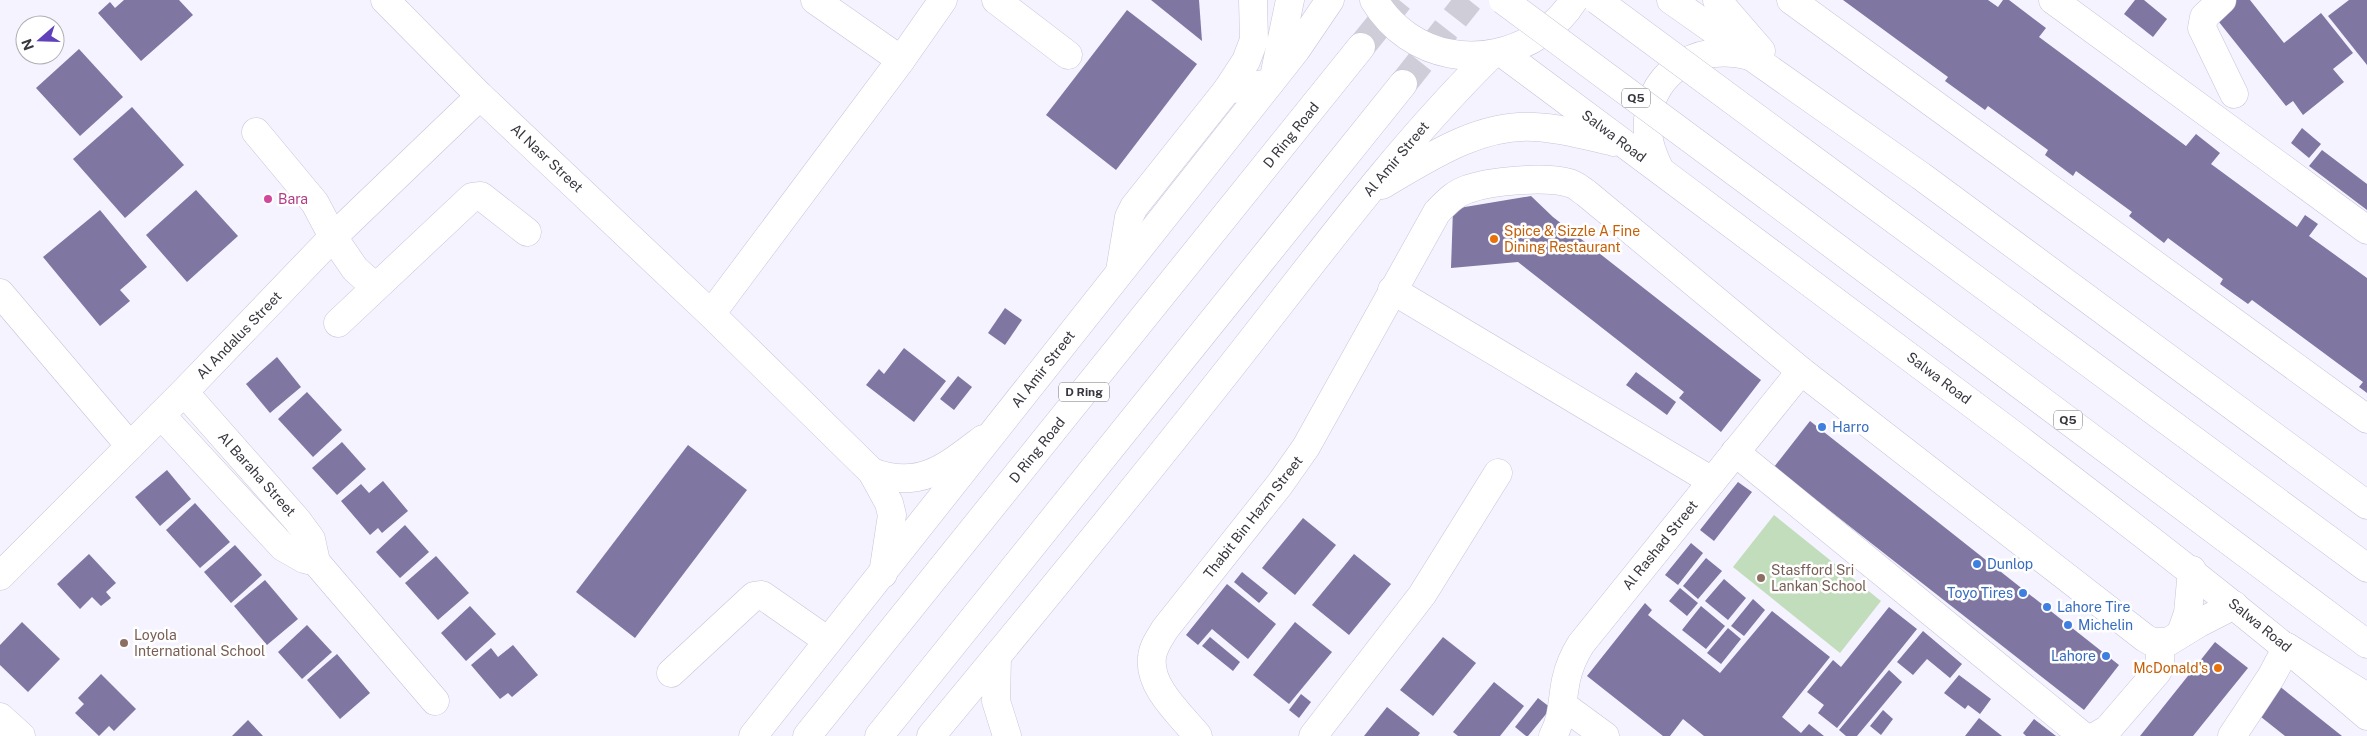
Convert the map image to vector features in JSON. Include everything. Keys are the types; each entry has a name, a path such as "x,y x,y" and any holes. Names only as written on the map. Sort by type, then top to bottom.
{"main road":[{"name":"Al Nasr Street","path":"385,0 480,96 712,314 872,472 889,503 892,514 882,574"},
{"path":"815,0 901,60"},
{"path":"712,314 901,60 943,0"},
{"path":"996,0 1068,55"},
{"path":"1120,271 1129,217 1134,207 1227,90 1246,61 1254,40 1253,0"},
{"path":"1227,90 1271,81 1290,0"},
{"name":"Al Amir Street","path":"753,736 1302,42 1330,0"},
{"path":"1374,0 1394,25 1410,38 1429,48 1470,56 1496,54 1529,42 1553,25 1574,0"},
{"name":"Q5","path":"1503,0 2367,644"},
{"path":"1597,0 2367,568"},
{"path":"1671,0 1921,176 2367,504"},
{"path":"1717,0 1745,31 1778,74"},
{"path":"1791,0 2367,419"},
{"path":"2053,0 2367,230"},
{"path":"2222,0 2204,17 2202,28 2234,94"},
{"name":"D Ring Road","path":"807,736 1361,47"},
{"path":"1660,170 1651,152 1648,114 1654,95 1665,79 1679,65 1696,56 1715,52 1734,52 1754,57"},
{"name":"Al Amir Street","path":"931,736 1200,406 1369,192 1445,101 1496,54"},
{"name":"Salwa Road","path":"1496,54 1660,170 2192,570 2287,647 2367,716"},
{"path":"878,736 1403,84"},
{"name":"Al Andalus Street","path":"0,576 162,415 333,237 480,96"},
{"path":"1369,192 1451,146 1500,130 1535,126 1582,134 1625,145"},
{"path":"256,132 316,203 333,237 355,269 375,287"},
{"name":"Thabit Bin Hazm Street","path":"1198,736 1156,681 1153,674 1152,657 1156,643 1165,629 1280,484 1306,447 1436,212 1450,198 1466,189 1492,184 1534,181 1570,183 1586,193 1801,371 2145,638 2171,638"},
{"path":"338,323 476,196 481,196 527,232"},
{"path":"1392,290 1712,481"},
{"path":"0,293 130,446"},
{"name":"Al Rashad Street","path":"1552,736 1564,706 1565,681 1571,660 1580,644 1801,371"},
{"name":"Al Baraha Street","path":"184,392 305,529 311,539 316,562 435,701"},
{"name":"Al Baraha Street","path":"162,415 283,547 304,560 316,562"},
{"name":"Al Nasr Street","path":"872,472 902,480 918,479 943,467 995,430"},
{"path":"1735,452 2082,736"},
{"path":"229,488 251,468"},
{"path":"1313,736 1422,595 1498,473"},
{"path":"2096,736 2108,729 2160,667 2171,638 2188,613 2192,570"},
{"path":"671,673 754,596 758,595 762,595 828,640"},
{"path":"2171,638 2234,605"},
{"path":"2232,736 2271,677 2287,647 2367,697"},
{"path":"997,656 996,701 1007,736"},
{"path":"1564,706 1605,736"},
{"path":"0,717 21,736"}],"green space":[{"path":"1774,515 1881,601 1840,653 1733,567"}],"building":[{"path":"124,0 179,0 193,15 141,61 98,13 110,2 115,8"},
{"path":"1151,0 1199,0 1202,41"},
{"path":"1843,0 1988,0 1998,7 2003,0 2009,0 2046,28 2039,37 2186,146 2196,134 2220,153 2211,164 2297,227 2305,215 2318,224 2309,236 2367,278 2367,393 2359,387 2363,382 2252,300 2248,304 2220,284 2223,279 2168,238 2164,243 2129,216 2132,212 2076,171 2073,176 2045,155 2048,150 1988,106 1985,110 1945,81 1948,77"},
{"path":"2135,0 2144,0 2167,19 2153,37 2124,14"},
{"path":"2236,0 2250,0 2284,43 2321,13 2353,53 2333,69 2344,82 2303,115 2293,101 2286,106 2215,17"},
{"path":"2349,0 2367,0 2367,65 2328,16"},
{"path":"1127,10 1197,64 1116,170 1046,115"},
{"path":"79,49 123,97 80,136 36,88 61,65 65,65 65,62"},
{"path":"132,107 184,165 125,218 73,159"},
{"path":"2302,128 2321,144 2309,158 2291,143"},
{"path":"2322,150 2367,184 2367,210 2309,166"},
{"path":"196,190 238,236 187,282 146,235"},
{"path":"1531,196 1553,217 1761,380 1721,432 1679,398 1684,392 1518,262 1451,268 1453,209"},
{"path":"100,210 147,267 120,290 130,301 100,326 43,257"},
{"path":"1005,308 1022,320 1005,345 988,333"},
{"path":"904,348 946,381 914,422 866,385 879,369 884,374"},
{"path":"277,357 301,387 270,413 246,384"},
{"path":"1636,372 1676,402 1667,415 1626,385"},
{"path":"958,376 972,387 954,410 940,399"},
{"path":"307,392 342,430 313,457 278,419"},
{"path":"1810,421 2119,665 2084,710 1774,467"},
{"path":"342,442 366,469 337,495 312,468"},
{"path":"688,445 747,490 635,638 576,592"},
{"path":"167,470 191,499 160,526 135,497"},
{"path":"383,481 408,511 382,533 378,528 370,535 341,501 361,484 369,493"},
{"path":"1738,482 1752,492 1714,541 1700,530"},
{"path":"195,503 230,542 200,568 166,530"},
{"path":"1303,518 1336,545 1295,595 1262,568"},
{"path":"405,525 429,552 400,578 376,552"},
{"path":"1691,543 1703,553 1678,585 1665,575"},
{"path":"235,545 262,575 231,603 204,572"},
{"path":"89,554 116,583 106,592 111,598 101,606 92,597 80,609 57,584"},
{"path":"1354,554 1391,584 1349,635 1312,605"},
{"path":"436,556 469,593 438,620 405,583"},
{"path":"1706,558 1722,571 1698,599 1683,586"},
{"path":"1242,572 1268,593 1259,603 1234,582"},
{"path":"1724,579 1746,598 1728,620 1705,601"},
{"path":"265,580 298,619 267,645 234,606"},
{"path":"1227,584 1276,624 1248,659 1212,629 1198,645 1186,635"},
{"path":"1680,588 1698,603 1687,616 1669,601"},
{"path":"1753,599 1765,610 1744,636 1731,626"},
{"path":"1645,603 1652,610 1648,615 1720,673 1772,611 1830,657 1782,717 1801,733 1809,724 1824,736 1704,736 1683,719 1670,736 1663,736 1587,676"},
{"path":"470,606 496,634 466,661 441,633"},
{"path":"1701,606 1725,626 1706,649 1682,630"},
{"path":"1889,607 1917,629 1837,728 1818,713 1824,705 1807,692 1833,660 1841,667"},
{"path":"22,622 60,659 28,692 0,665 0,645"},
{"path":"1295,622 1332,652 1289,704 1253,675"},
{"path":"307,625 332,652 302,679 278,652"},
{"path":"1728,628 1741,639 1721,664 1707,653"},
{"path":"1923,631 1962,664 1950,678 1927,659 1913,675 1897,662"},
{"path":"1210,637 1240,662 1233,671 1202,646"},
{"path":"1443,637 1476,663 1433,716 1400,690"},
{"path":"2215,642 2248,668 2193,736 2140,736"},
{"path":"513,645 538,675 512,697 508,693 500,699 471,665 491,648 498,657"},
{"path":"337,654 370,693 340,719 307,680"},
{"path":"1889,670 1902,682 1857,736 1846,736 1839,730"},
{"path":"101,674 136,709 114,731 109,726 99,736 75,713 84,704 78,698"},
{"path":"1959,675 1991,699 1980,714 1968,705 1965,709 1944,693"},
{"path":"1494,682 1524,706 1500,736 1458,736 1453,732"},
{"path":"2278,685 2342,736 2285,736 2256,713"},
{"path":"1301,694 1311,702 1299,718 1289,710"},
{"path":"1538,698 1551,708 1526,736 1515,727"},
{"path":"1387,707 1420,733 1418,736 1364,736"},
{"path":"1883,710 1893,719 1881,735 1870,726"},
{"path":"1979,718 2002,736 1965,736"},
{"path":"2034,719 2056,736 2026,736 2023,733"},
{"path":"248,720 263,736 232,736"}],"tunnel":[{"path":"1361,47 1399,0"},
{"path":"1403,84 1469,0"}],"place":[{"name":"Bara","path":"268,199"},
{"name":"Spice & Sizzle A Fine Dining Restaurant","path":"1494,239"},
{"name":"Harro","path":"1822,427"},
{"name":"Dunlop","path":"1977,564"},
{"name":"Stasfford Sri Lankan School","path":"1761,578"},
{"name":"Toyo Tires","path":"2023,593"},
{"name":"Lahore Tire","path":"2047,607"},
{"name":"Michelin","path":"2068,625"},
{"name":"Loyola International School","path":"124,643"},
{"name":"Lahore","path":"2106,656"},
{"name":"McDonald's","path":"2218,668"}]}
